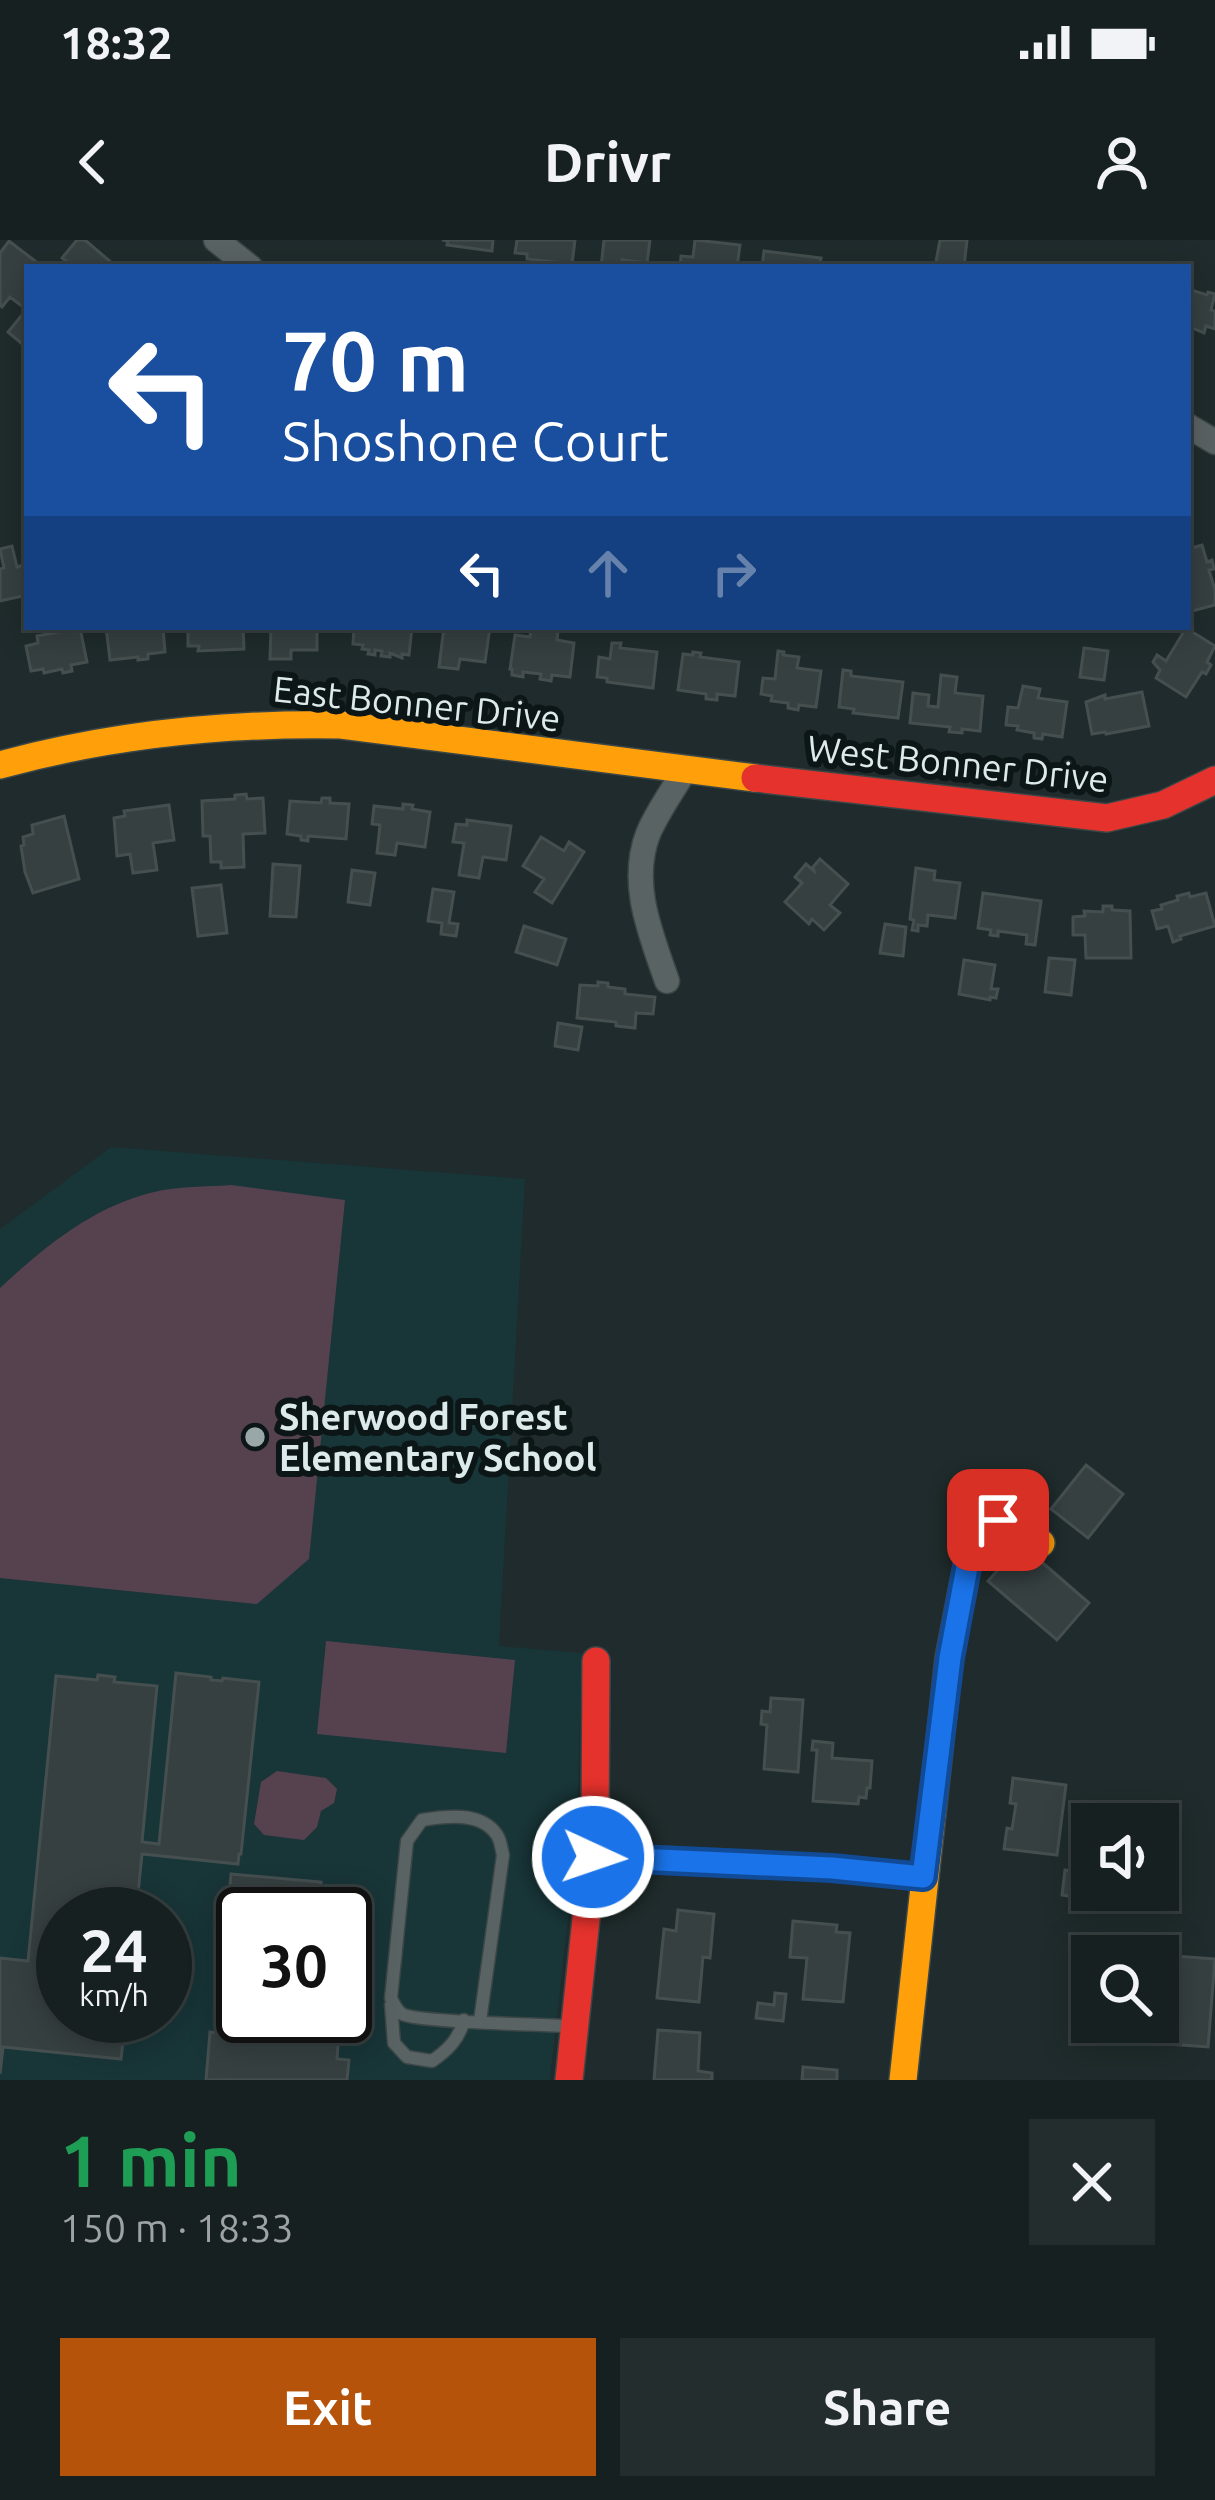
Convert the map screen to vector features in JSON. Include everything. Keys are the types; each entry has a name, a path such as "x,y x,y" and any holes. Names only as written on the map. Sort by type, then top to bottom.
{"street":[{"path":"216,240 246,264"},
{"name":"East Bonner Drive","path":"0,764 177,728 259,723 341,725 686,768"},
{"path":"668,981 648,927 640,867 648,833 686,768"},
{"name":"West Bonner Drive","path":"686,768 1107,818 1181,800 1215,780"},
{"path":"903,2080 950,1658 974,1537 998,1520 1013,1521 1041,1543"},
{"path":"569,2080 593,1857 596,1661"},
{"path":"593,1857 923,1877"}],"lane":[{"path":"464,2020 460,2035 431,2061 407,2057 394,2043 391,1998 406,1841 422,1820 449,1815 477,1820 497,1834 503,1855 480,2021"},
{"path":"391,1998 406,2016 575,2026"}],"shaded area":[{"name":"Sherwood Forest Elementary School","path":"111,1147 525,1179 499,1646 582,1653 576,1847 550,2080 0,2080 0,1229"},
{"path":"231,1185 345,1200 309,1559 257,1604 0,1578 0,1288 52,1243 111,1207 163,1190"},
{"path":"326,1641 515,1660 506,1753 317,1734"},
{"path":"277,1771 326,1778 337,1789 334,1803 321,1811 317,1827 304,1840 264,1835 254,1824 261,1782"}],"building":[{"path":"77,240 85,240 112,263 70,264 62,258"},
{"path":"442,240 493,240 492,251 447,245"},
{"path":"517,240 575,240 572,264 527,259 527,254 515,253"},
{"path":"604,240 650,240 647,263 601,264"},
{"path":"695,240 740,245 737,264 680,264 681,256 693,257"},
{"path":"940,240 967,240 964,264 936,264"},
{"path":"9,241 39,264 24,264 24,308 10,297 0,305 0,253"},
{"path":"764,251 821,258 820,264 762,264"},
{"path":"1191,290 1215,294 1211,310 1215,311 1215,329 1206,326 1204,333 1191,327"},
{"path":"24,312 24,345 8,332"},
{"path":"1202,545 1207,562 1212,560 1214,569 1209,570 1215,605 1191,611 1191,548"},
{"path":"12,546 17,567 23,565 24,596 0,601 0,569 4,568 0,549"},
{"path":"80,630 87,662 71,665 72,671 63,673 62,669 31,671 26,646 38,643 37,636"},
{"path":"106,630 163,630 165,652 148,654 148,659 110,660"},
{"path":"188,630 243,630 244,649 198,651 199,646 188,646"},
{"path":"271,630 317,630 317,650 291,650 291,659 270,659"},
{"path":"354,630 412,630 409,655 402,654 402,658 390,653 390,657 381,656 382,651 375,650 375,655 368,654 363,645 353,644"},
{"path":"444,630 490,630 485,662 460,659 458,669 439,667"},
{"path":"531,630 558,631 557,640 574,643 570,677 552,675 551,681 540,679 541,674 512,675 515,635 530,637"},
{"path":"1185,630 1215,646 1206,674 1202,672 1186,697 1156,678 1160,670 1153,662 1157,655 1166,661"},
{"path":"612,643 657,652 653,688 597,677 599,657 610,659"},
{"path":"1084,648 1108,651 1104,680 1080,677"},
{"path":"778,651 799,657 797,668 821,671 816,707 788,708 788,703 761,694 763,678 775,679"},
{"path":"683,654 739,662 735,696 717,694 717,700 706,699 706,694 678,690"},
{"path":"843,670 851,671 851,676 903,682 898,718 839,707"},
{"path":"941,675 957,677 955,693 983,696 980,731 949,732 950,727 910,723 913,693 929,695 928,706 938,707"},
{"path":"1023,686 1040,689 1038,698 1067,702 1062,737 1043,734 1042,739 1034,738 1034,733 1006,725 1008,707 1018,708"},
{"path":"1142,692 1149,726 1092,734 1086,702"},
{"path":"246,794 247,799 263,798 265,833 243,834 244,867 221,868 221,862 211,862 210,836 203,836 202,801"},
{"path":"322,798 349,804 346,839 308,836 308,841 287,834 290,801 321,803"},
{"path":"403,804 430,812 425,847 397,843 395,855 377,853 380,825 372,824 374,806 403,809"},
{"path":"169,805 174,840 153,843 157,870 133,873 130,854 117,856 114,818 125,816 124,811"},
{"path":"64,816 79,879 33,893 25,872 23,837 33,834 32,825"},
{"path":"467,820 511,826 506,860 483,857 479,878 459,875 464,843 453,842 456,824 467,825"},
{"path":"541,837 564,851 569,842 584,852 552,903 535,892 544,879 523,866"},
{"path":"820,859 848,884 830,905 840,913 824,930 812,919 809,924 785,902 802,883 795,877 806,864 814,871"},
{"path":"273,864 300,866 296,917 270,916"},
{"path":"916,868 935,871 934,880 960,883 955,918 928,915 927,926 912,930"},
{"path":"352,870 375,873 370,905 348,902"},
{"path":"221,885 227,933 198,936 192,888"},
{"path":"433,889 454,892 449,923 458,924 456,936 441,934 442,923 428,921"},
{"path":"983,893 1041,901 1035,945 1026,944 1027,935 998,931 998,936 990,935 991,930 978,928"},
{"path":"1189,893 1190,897 1206,893 1215,926 1173,942 1168,926 1157,929 1152,911"},
{"path":"1103,906 1130,911 1131,958 1086,958 1085,935 1073,935 1073,917 1085,916 1084,911 1103,912"},
{"path":"885,924 906,927 903,956 880,953"},
{"path":"524,926 566,939 557,965 516,952"},
{"path":"1049,958 1075,960 1071,995 1045,992"},
{"path":"964,960 995,965 991,989 998,989 996,998 959,994"},
{"path":"598,982 625,989 625,994 655,997 653,1014 636,1013 635,1028 577,1018 580,985 598,986"},
{"path":"558,1023 582,1027 578,1050 555,1046"},
{"path":"1086,1465 1123,1494 1088,1538 1051,1509"},
{"path":"1021,1544 1089,1603 1057,1640 988,1581"},
{"path":"176,1673 259,1682 238,1864 142,1854 139,1887 36,1887 36,2043 123,2043 121,2059 3,2047 0,2074 0,1958 28,1961 56,1676 97,1680 98,1675 115,1677 114,1682 157,1686 142,1842 159,1844"},
{"path":"771,1698 803,1700 798,1772 764,1769 767,1725 761,1724 762,1711 770,1712"},
{"path":"813,1741 833,1743 832,1758 872,1761 866,1798 859,1797 858,1804 813,1801 817,1750 812,1750"},
{"path":"1013,1778 1066,1785 1057,1855 1004,1849 1016,1804 1010,1803"},
{"path":"1065,1870 1071,1871 1071,1897 1062,1895"},
{"path":"231,1874 321,1882 321,1887 230,1887"},
{"path":"678,1910 714,1914 710,1958 703,1957 699,2002 657,1998 664,1929 676,1931"},
{"path":"793,1921 837,1925 836,1932 850,1933 843,2002 803,1999 807,1958 790,1957"},
{"path":"1179,1956 1215,1959 1208,2047 1168,2044 1179,2043"},
{"path":"775,1993 786,1994 783,2021 756,2018 758,2003 774,2005"},
{"path":"658,2030 700,2033 698,2071 712,2073 712,2080 654,2080"},
{"path":"210,2032 216,2033 216,2043 338,2043 337,2059 349,2060 347,2080 206,2080"},
{"path":"803,2067 837,2070 837,2080 802,2080"}],"traffic: slow":[{"path":"0,765 84,745 169,733 341,725 755,778"},
{"path":"903,2080 949,1658 971,1546 978,1532 994,1521 1012,1524 1041,1543"}],"traffic: jam":[{"path":"755,778 1107,818 1163,805 1215,780"},
{"path":"569,2080 595,1834 596,1661"}],"place":[{"name":"Sherwood Forest Elementary School","path":"255,1437"}],"route":[{"path":"593,1857 923,1877 950,1658 971,1546 984,1526 998,1520"}]}
